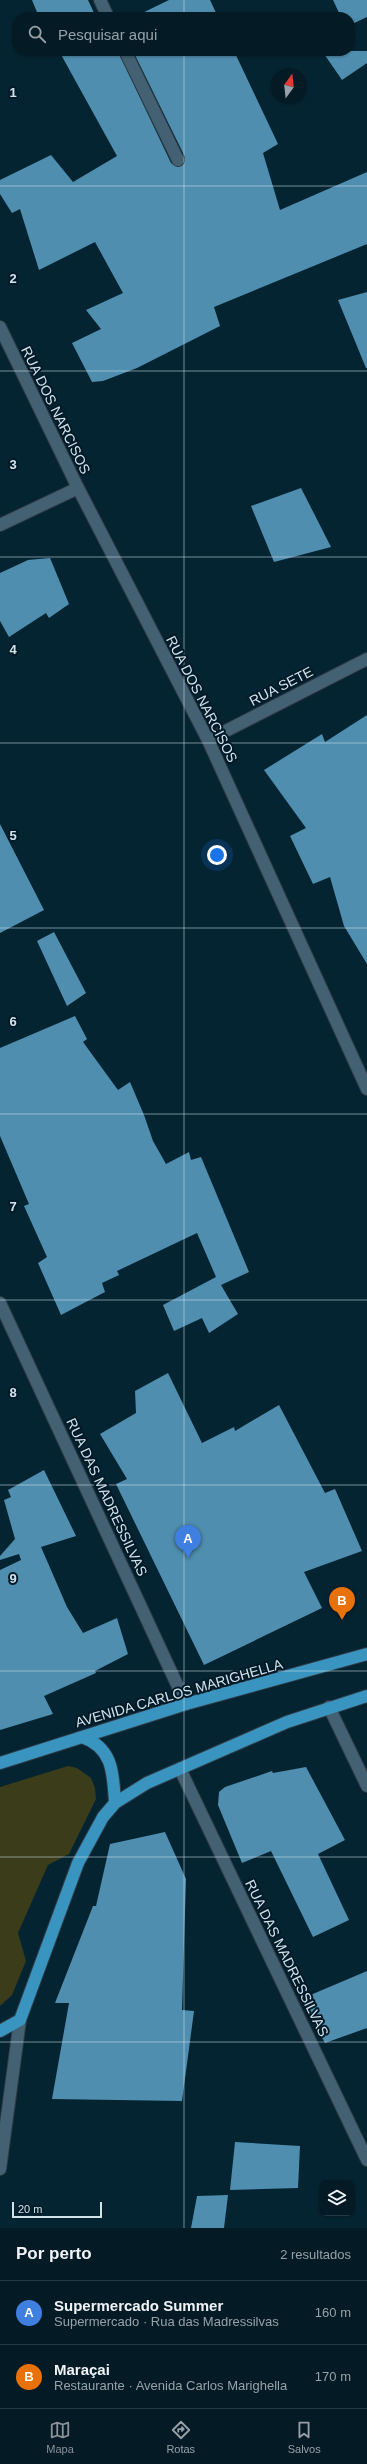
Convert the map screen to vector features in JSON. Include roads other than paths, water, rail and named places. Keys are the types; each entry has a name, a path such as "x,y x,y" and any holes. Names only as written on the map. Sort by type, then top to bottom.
{"main road":[{"name":"AVENIDA CARLOS MARIGHELLA","path":"0,1763 186,1704 367,1654"},
{"path":"0,2031 20,2020 78,1863 103,1817 115,1803 147,1783 287,1722 367,1696"},
{"path":"82,1738 91,1740 103,1751 112,1765 115,1803"}],"street":[{"path":"100,0 106,12"},
{"path":"127,56 178,160"},
{"name":"RUA DOS NARCISOS","path":"0,327 78,488 208,740 367,1089"},
{"path":"0,525 78,488"},
{"name":"RUA SETE","path":"208,740 367,659"},
{"name":"RUA DAS MADRESSILVAS","path":"0,1303 186,1704"},
{"path":"329,1708 367,1786"},
{"name":"RUA DAS MADRESSILVAS","path":"180,1769 367,2160"},
{"path":"0,2169 20,2020"}],"place":[{"name":"Supermercado Summer","path":"188,1558"},
{"name":"Maraçai","path":"342,1620"}]}
